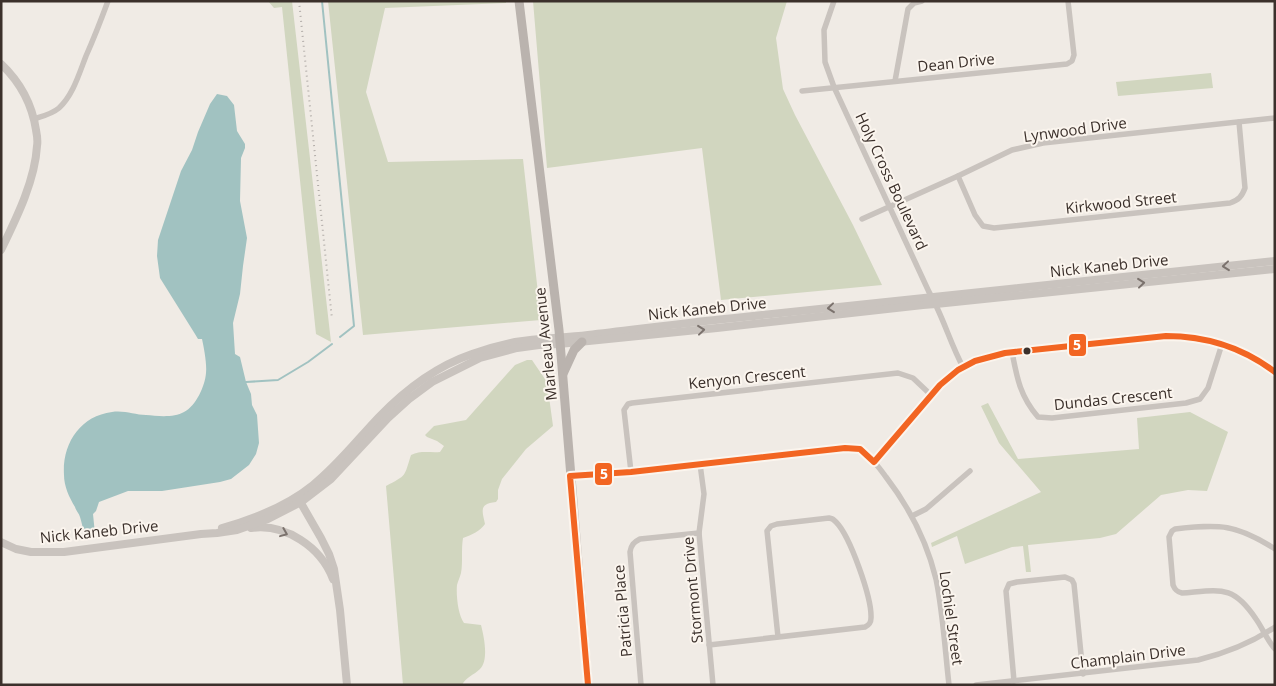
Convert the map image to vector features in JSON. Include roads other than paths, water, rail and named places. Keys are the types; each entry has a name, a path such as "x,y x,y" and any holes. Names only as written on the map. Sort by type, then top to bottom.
{"main road":[{"name":"Marleau Avenue","path":"519,1 558,320 588,685"},
{"path":"562,376 574,350 582,342"}],"street":[{"path":"34,119 51,114 65,102 79,75 108,1"},
{"name":"Holy Cross Boulevard","path":"834,1 824,30 826,62 834,87 963,367"},
{"path":"895,81 908,9 913,3 922,1"},
{"name":"Dean Drive","path":"802,91 1065,64 1072,61 1074,54 1068,1"},
{"path":"1,64 19,84 27,97 34,119 38,144 34,171 1,250"},
{"name":"Lynwood Drive","path":"862,219 1012,150 1043,144 1275,118"},
{"name":"Kirkwood Street","path":"958,176 975,215 983,226 994,228 1230,202 1238,200 1245,188 1239,122"},
{"name":"Nick Kaneb Drive","path":"559,341 582,342 923,305 934,301 1275,261"},
{"name":"Nick Kaneb Drive","path":"1,542 16,549 30,552 64,552 237,530 268,519 331,479 388,418 432,382 480,358 517,348 715,320 1275,269"},
{"path":"874,462 945,380 963,367 988,357 1012,352 1171,336 1197,337 1222,344 1252,356 1275,372"},
{"name":"Dundas Crescent","path":"1012,352 1018,383 1030,407 1038,417 1052,418 1186,403 1200,399 1208,388 1222,344"},
{"name":"Kenyon Crescent","path":"631,472 624,410 625,407 632,403 898,373 912,378 931,394"},
{"name":"Lochiel Street","path":"570,476 631,472 852,448 862,451 874,462 896,490 912,516 927,550 936,580 949,685"},
{"name":"Stormont Drive","path":"700,464 704,494 699,533 713,685"},
{"path":"912,516 926,509 970,471"},
{"path":"299,500 329,554 334,569 347,685"},
{"name":"Nick Kaneb Drive","path":"201,534 225,528 299,500"},
{"path":"709,645 865,627 869,624 871,620 869,602 859,567 844,533 834,520 829,518 777,524 771,526 767,531 778,637"},
{"path":"1275,549 1256,537 1225,526 1176,528 1172,530 1169,538 1174,589 1178,592 1218,590 1232,594 1242,601 1257,620 1275,649"},
{"path":"237,530 257,527 277,530 301,540 314,549 324,562 332,576 337,592"},
{"name":"Patricia Place","path":"641,685 630,548 640,539 699,533"},
{"path":"1014,681 1006,591 1009,584 1064,577 1072,580 1074,584 1083,674"},
{"name":"Champlain Drive","path":"976,685 1198,660 1242,646 1275,626"}],"water":[{"path":"217,94 227,96 234,105 237,131 245,144 241,158 240,201 247,238 240,294 233,323 235,354 240,357 251,394 252,405 257,415 259,443 256,454 249,465 231,479 162,491 128,491 99,502 93,514 95,534 85,536 80,516 69,495 64,479 66,453 75,433 91,419 112,412 160,416 180,414 192,405 204,384 206,365 202,339 198,339 160,278 157,256 158,240 181,171 192,150 210,104"}],"waterway":[{"path":"322,1 354,326 340,337"},
{"path":"246,382 278,380 308,362 332,344"}],"railway":[{"path":"299,1 332,319"}]}
